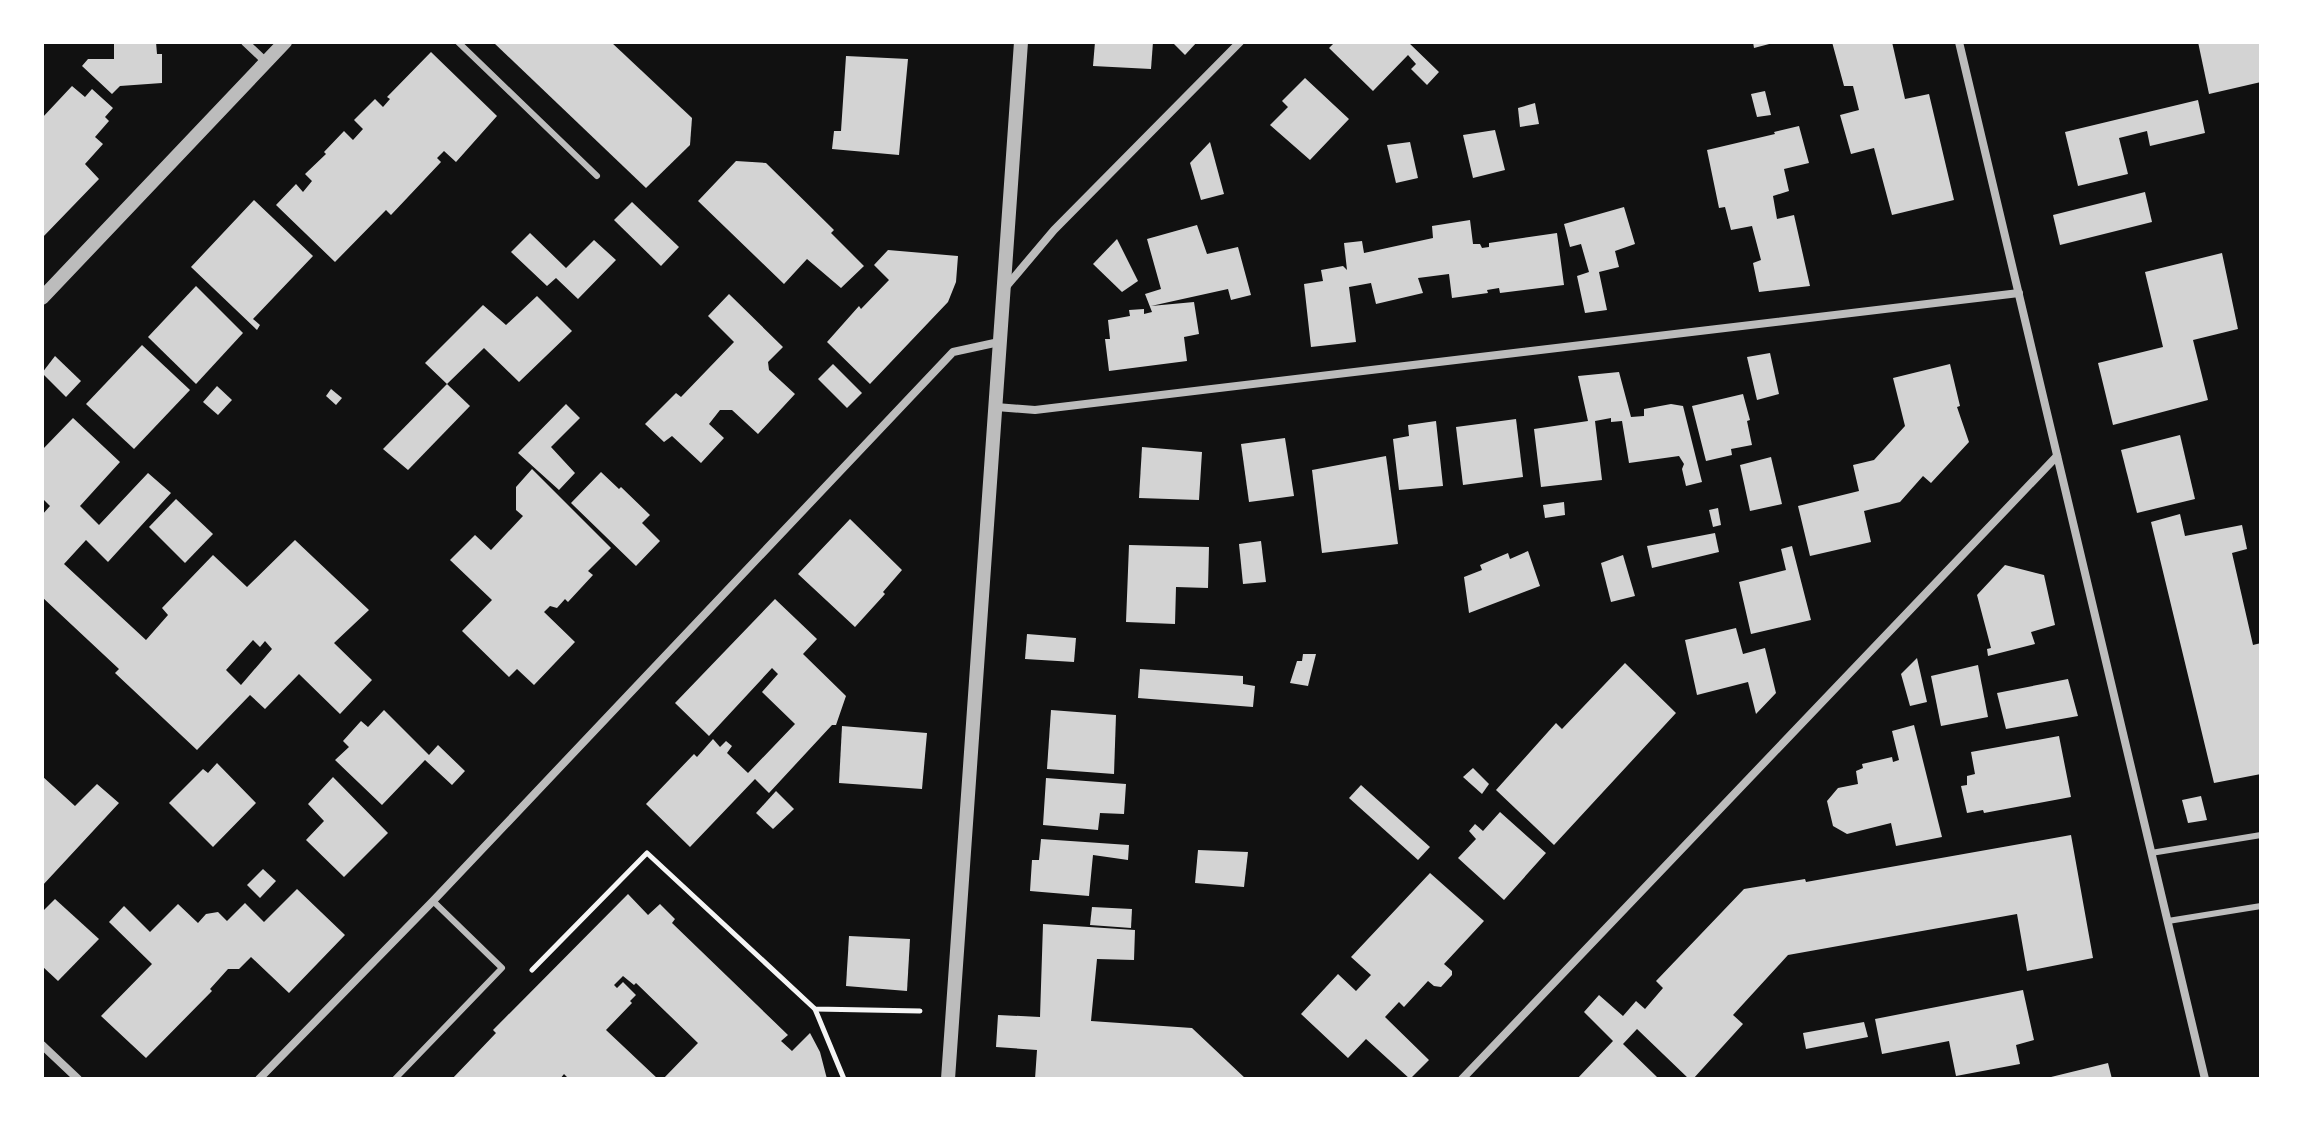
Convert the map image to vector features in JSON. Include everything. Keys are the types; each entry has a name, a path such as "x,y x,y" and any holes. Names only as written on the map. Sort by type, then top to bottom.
{"street":[{"path":"245,42 266,62"},
{"path":"42,298 285,42"},
{"path":"948,1079 1021,42"},
{"path":"1002,292 1054,230 1240,42"},
{"path":"1959,42 2205,1079"},
{"path":"996,407 1035,410 2019,293"},
{"path":"259,1079 433,901 953,352 999,342"},
{"path":"1462,1079 2057,456"},
{"path":"42,1045 78,1079"}],"lane":[{"path":"458,42 597,176"},
{"path":"2151,853 2261,835"},
{"path":"395,1079 502,968 433,901"},
{"path":"2168,921 2261,906"}],"path":[{"path":"528,973 647,853 815,1009 844,1079"},
{"path":"815,1009 953,1012"}],"building":[{"path":"114,42 156,42 157,54 162,54 162,83 120,86 112,94 82,66 88,59 114,59"},
{"path":"493,42 611,42 692,118 690,145 646,188"},
{"path":"1095,42 1153,42 1151,69 1093,66"},
{"path":"1172,42 1197,42 1185,55"},
{"path":"1335,42 1408,42 1439,72 1427,85 1411,69 1416,64 1408,55 1373,91 1329,48"},
{"path":"1753,42 1773,42 1773,43 1754,48"},
{"path":"1832,42 1892,42 1905,99 1929,94 1954,200 1892,215 1874,148 1851,154 1840,115 1859,110 1853,86 1844,86"},
{"path":"2198,42 2261,42 2261,82 2209,94"},
{"path":"431,52 497,116 456,162 444,151 437,158 441,162 391,215 386,210 335,262 276,205 296,184 303,192 312,181 305,174 326,154 324,152 344,131 353,140 363,129 354,120 375,99 383,107 390,99 387,97"},
{"path":"846,56 908,59 899,155 832,149 834,131 841,131"},
{"path":"1305,78 1349,119 1310,160 1270,125 1288,107 1282,101"},
{"path":"72,86 85,97 92,89 113,108 105,117 109,121 95,137 103,144 85,164 99,179 42,238 42,118"},
{"path":"1765,91 1771,115 1757,117 1751,94"},
{"path":"2198,100 2205,133 2150,146 2147,131 2119,138 2128,174 2078,186 2065,132"},
{"path":"1535,103 1539,124 1520,127 1518,108"},
{"path":"1799,126 1809,163 1784,169 1789,191 1773,196 1777,219 1794,215 1810,286 1759,292 1753,263 1761,260 1752,226 1731,230 1725,207 1719,208 1707,150"},
{"path":"1495,130 1505,170 1473,178 1463,135"},
{"path":"1210,142 1224,194 1201,200 1190,163"},
{"path":"1410,142 1418,178 1396,183 1387,145"},
{"path":"736,161 766,163 834,230 831,233 864,266 841,288 807,259 784,284 698,201"},
{"path":"2145,192 2152,222 2060,245 2053,215"},
{"path":"254,200 313,256 253,319 260,325 257,330 191,267"},
{"path":"632,202 679,247 661,266 614,220"},
{"path":"1624,207 1635,244 1615,251 1619,267 1599,272 1607,310 1585,313 1577,276 1589,272 1581,244 1570,247 1564,224"},
{"path":"1470,220 1473,244 1480,244 1482,248 1489,247 1489,243 1557,233 1564,285 1500,293 1499,288 1487,290 1488,293 1452,298 1449,274 1418,278 1423,293 1376,304 1371,283 1349,287 1356,342 1311,347 1304,284 1323,281 1321,270 1343,266 1347,270 1344,243 1362,241 1364,253 1433,238 1432,226"},
{"path":"1197,225 1207,254 1238,247 1251,295 1231,300 1228,289 1151,306 1194,302 1199,334 1184,337 1187,361 1109,371 1105,339 1110,339 1108,320 1130,316 1129,310 1144,309 1144,314 1152,312 1145,294 1161,289 1147,239"},
{"path":"530,233 566,268 594,240 616,260 578,299 556,278 547,286 511,252"},
{"path":"1117,239 1138,281 1122,292 1093,264"},
{"path":"888,250 958,256 956,282 948,302 870,384 827,342 859,306 861,309 889,280 874,265"},
{"path":"2222,253 2238,329 2193,340 2208,400 2113,425 2098,363 2163,347 2145,272"},
{"path":"196,286 243,333 196,384 148,337"},
{"path":"729,294 783,347 768,362 769,370 795,394 758,434 732,410 720,410 709,424 724,438 701,463 672,436 664,442 645,424 676,393 681,397 734,342 708,316"},
{"path":"537,296 572,331 519,382 484,348 447,384 425,363 483,305 506,325"},
{"path":"142,345 190,390 134,449 86,404"},
{"path":"1770,353 1779,394 1757,400 1747,357"},
{"path":"55,356 81,381 66,397 42,373"},
{"path":"833,364 862,393 847,408 818,379"},
{"path":"1950,364 1960,406 1957,407 1969,442 1931,483 1923,476 1900,502 1864,511 1871,542 1810,556 1798,506 1859,491 1853,465 1874,460 1905,426 1893,378"},
{"path":"1619,372 1631,417 1644,416 1644,409 1671,404 1683,406 1702,482 1686,486 1682,469 1684,464 1679,456 1629,463 1622,421 1611,422 1611,418 1595,421 1602,480 1541,487 1534,429 1588,421 1578,376"},
{"path":"447,384 470,406 408,470 383,449"},
{"path":"217,386 232,400 218,415 203,402"},
{"path":"331,389 342,398 336,405 326,396"},
{"path":"1743,394 1752,445 1731,449 1732,455 1706,461 1692,406"},
{"path":"566,404 580,418 551,447 575,473 559,490 518,453"},
{"path":"73,418 120,462 80,506 99,525 148,473 171,493 108,562 86,540 64,564 146,640 168,615 162,608 213,555 247,587 295,540 369,610 334,643 372,680 340,714 299,674 265,709 250,695 197,750 115,673 119,669 42,597 42,515 50,506 42,498 42,450","holes":["253,640 260,647 265,641 272,649 241,685 226,670"]},
{"path":"1516,419 1523,477 1463,485 1456,427"},
{"path":"1436,421 1443,486 1399,490 1393,439 1409,436 1408,425"},
{"path":"2180,435 2195,499 2137,513 2121,450"},
{"path":"1285,438 1294,496 1249,502 1241,444"},
{"path":"1142,447 1202,452 1199,500 1139,498"},
{"path":"1386,456 1398,544 1322,553 1312,470"},
{"path":"1771,457 1782,504 1750,511 1740,465"},
{"path":"532,469 611,548 588,571 593,575 568,602 565,599 557,608 550,606 544,612 575,642 534,685 517,669 509,677 462,631 492,600 450,560 475,535 491,550 523,516 516,510 516,487"},
{"path":"601,472 650,515 642,523 660,541 636,566 571,503"},
{"path":"176,499 213,534 185,563 149,527"},
{"path":"1564,502 1565,515 1545,518 1543,505"},
{"path":"1718,508 1721,525 1713,527 1709,510"},
{"path":"2180,514 2185,536 2242,525 2247,549 2232,553 2253,645 2261,643 2261,774 2214,783 2151,522"},
{"path":"850,519 902,570 855,627 798,574"},
{"path":"1715,533 1719,552 1652,568 1647,546"},
{"path":"1261,541 1266,582 1243,584 1239,544"},
{"path":"1129,545 1209,547 1208,588 1176,587 1175,624 1126,622"},
{"path":"1792,546 1811,620 1751,634 1739,582 1786,570 1781,549"},
{"path":"1528,551 1540,586 1469,613 1464,577 1482,570 1480,565 1508,553 1510,559"},
{"path":"1623,555 1635,596 1611,602 1601,563"},
{"path":"2005,565 2044,575 2055,625 2031,632 2035,644 1988,656 1987,649 1991,648 1977,595"},
{"path":"775,599 817,639 803,654 846,696 836,725 832,725 769,793 755,779 690,847 646,804 694,754 697,757 713,739 720,747 726,741 732,746 727,753 748,773 795,724 762,692 778,674 772,668 709,736 675,703"},
{"path":"1736,628 1743,654 1765,648 1776,693 1756,714 1748,682 1697,695 1685,640"},
{"path":"1027,634 1076,638 1074,662 1025,659"},
{"path":"1303,654 1316,654 1308,686 1290,683 1297,661 1302,661"},
{"path":"1917,658 1927,702 1910,706 1901,674"},
{"path":"1625,663 1676,713 1554,845 1496,790 1556,723 1562,729"},
{"path":"1978,665 1988,717 1941,726 1931,676"},
{"path":"1140,669 1243,676 1243,684 1255,686 1253,707 1138,698"},
{"path":"2068,679 2078,716 2006,729 1997,693"},
{"path":"384,710 429,755 438,745 465,771 452,785 425,760 382,805 335,760 349,747 343,741 361,721 368,727"},
{"path":"1051,710 1116,715 1114,774 1047,769"},
{"path":"1914,725 1942,837 1896,846 1891,823 1847,834 1833,826 1827,801 1838,788 1858,784 1856,771 1863,768 1862,764 1892,757 1893,762 1899,760 1892,731"},
{"path":"842,726 927,733 922,789 839,783"},
{"path":"2059,736 2071,797 1984,813 1983,810 1967,813 1961,786 1967,785 1967,776 1975,774 1971,752"},
{"path":"217,763 256,803 213,847 169,803 203,769 208,773"},
{"path":"1473,768 1489,784 1482,794 1463,777"},
{"path":"42,776 75,806 97,784 119,803 42,886"},
{"path":"333,777 388,833 344,877 306,840 324,821 308,804"},
{"path":"1046,778 1126,784 1124,814 1100,813 1098,830 1043,825"},
{"path":"1361,785 1430,847 1418,860 1349,798"},
{"path":"776,791 794,809 773,829 756,813"},
{"path":"2201,796 2207,820 2188,823 2182,800"},
{"path":"1500,812 1546,853 1504,900 1458,858 1476,839 1469,831 1475,824 1483,831"},
{"path":"2071,835 2093,958 2027,971 2017,914 1788,955 1733,1015 1743,1024 1693,1079 1689,1079 1637,1029 1623,1044 1656,1079 1577,1079 1613,1041 1584,1012 1599,995 1623,1016 1636,1001 1645,1009 1663,988 1656,981 1744,889 1805,879 1806,882"},
{"path":"1041,839 1129,845 1128,860 1093,855 1089,896 1030,891 1032,860 1039,860"},
{"path":"1198,850 1248,852 1244,887 1195,883"},
{"path":"263,869 276,881 260,898 247,885"},
{"path":"1430,873 1484,921 1444,964 1452,975 1441,987 1428,981 1404,1007 1399,1002 1385,1017 1429,1060 1410,1079 1366,1039 1348,1058 1301,1014 1338,974 1356,991 1371,975 1351,957"},
{"path":"297,889 345,935 289,993 251,957 239,969 228,969 210,989 212,991 146,1058 101,1016 152,964 109,922 124,906 150,932 178,904 198,923 206,914 218,912 227,921 245,903 264,922"},
{"path":"628,894 648,915 660,904 675,919 672,923 788,1035 781,1041 792,1051 810,1033 820,1052 827,1079 663,1079 698,1043 636,983 634,985 623,976 614,985 617,988 623,982 636,995 606,1030 658,1079 569,1079 564,1074 560,1079 452,1079 496,1033 493,1030"},
{"path":"55,899 99,939 58,981 42,966 42,912"},
{"path":"1092,907 1132,909 1131,928 1090,925"},
{"path":"1043,924 1135,930 1134,960 1097,959 1091,1021 1192,1028 1246,1079 1035,1079 1037,1050 996,1047 998,1015 1040,1017"},
{"path":"849,936 910,939 907,991 846,986"},
{"path":"2023,990 2034,1040 2016,1045 2020,1064 1956,1076 1949,1041 1882,1054 1875,1019"},
{"path":"1864,1022 1868,1037 1806,1049 1803,1033"},
{"path":"2108,1063 2112,1079 2047,1079 2047,1078"}]}
